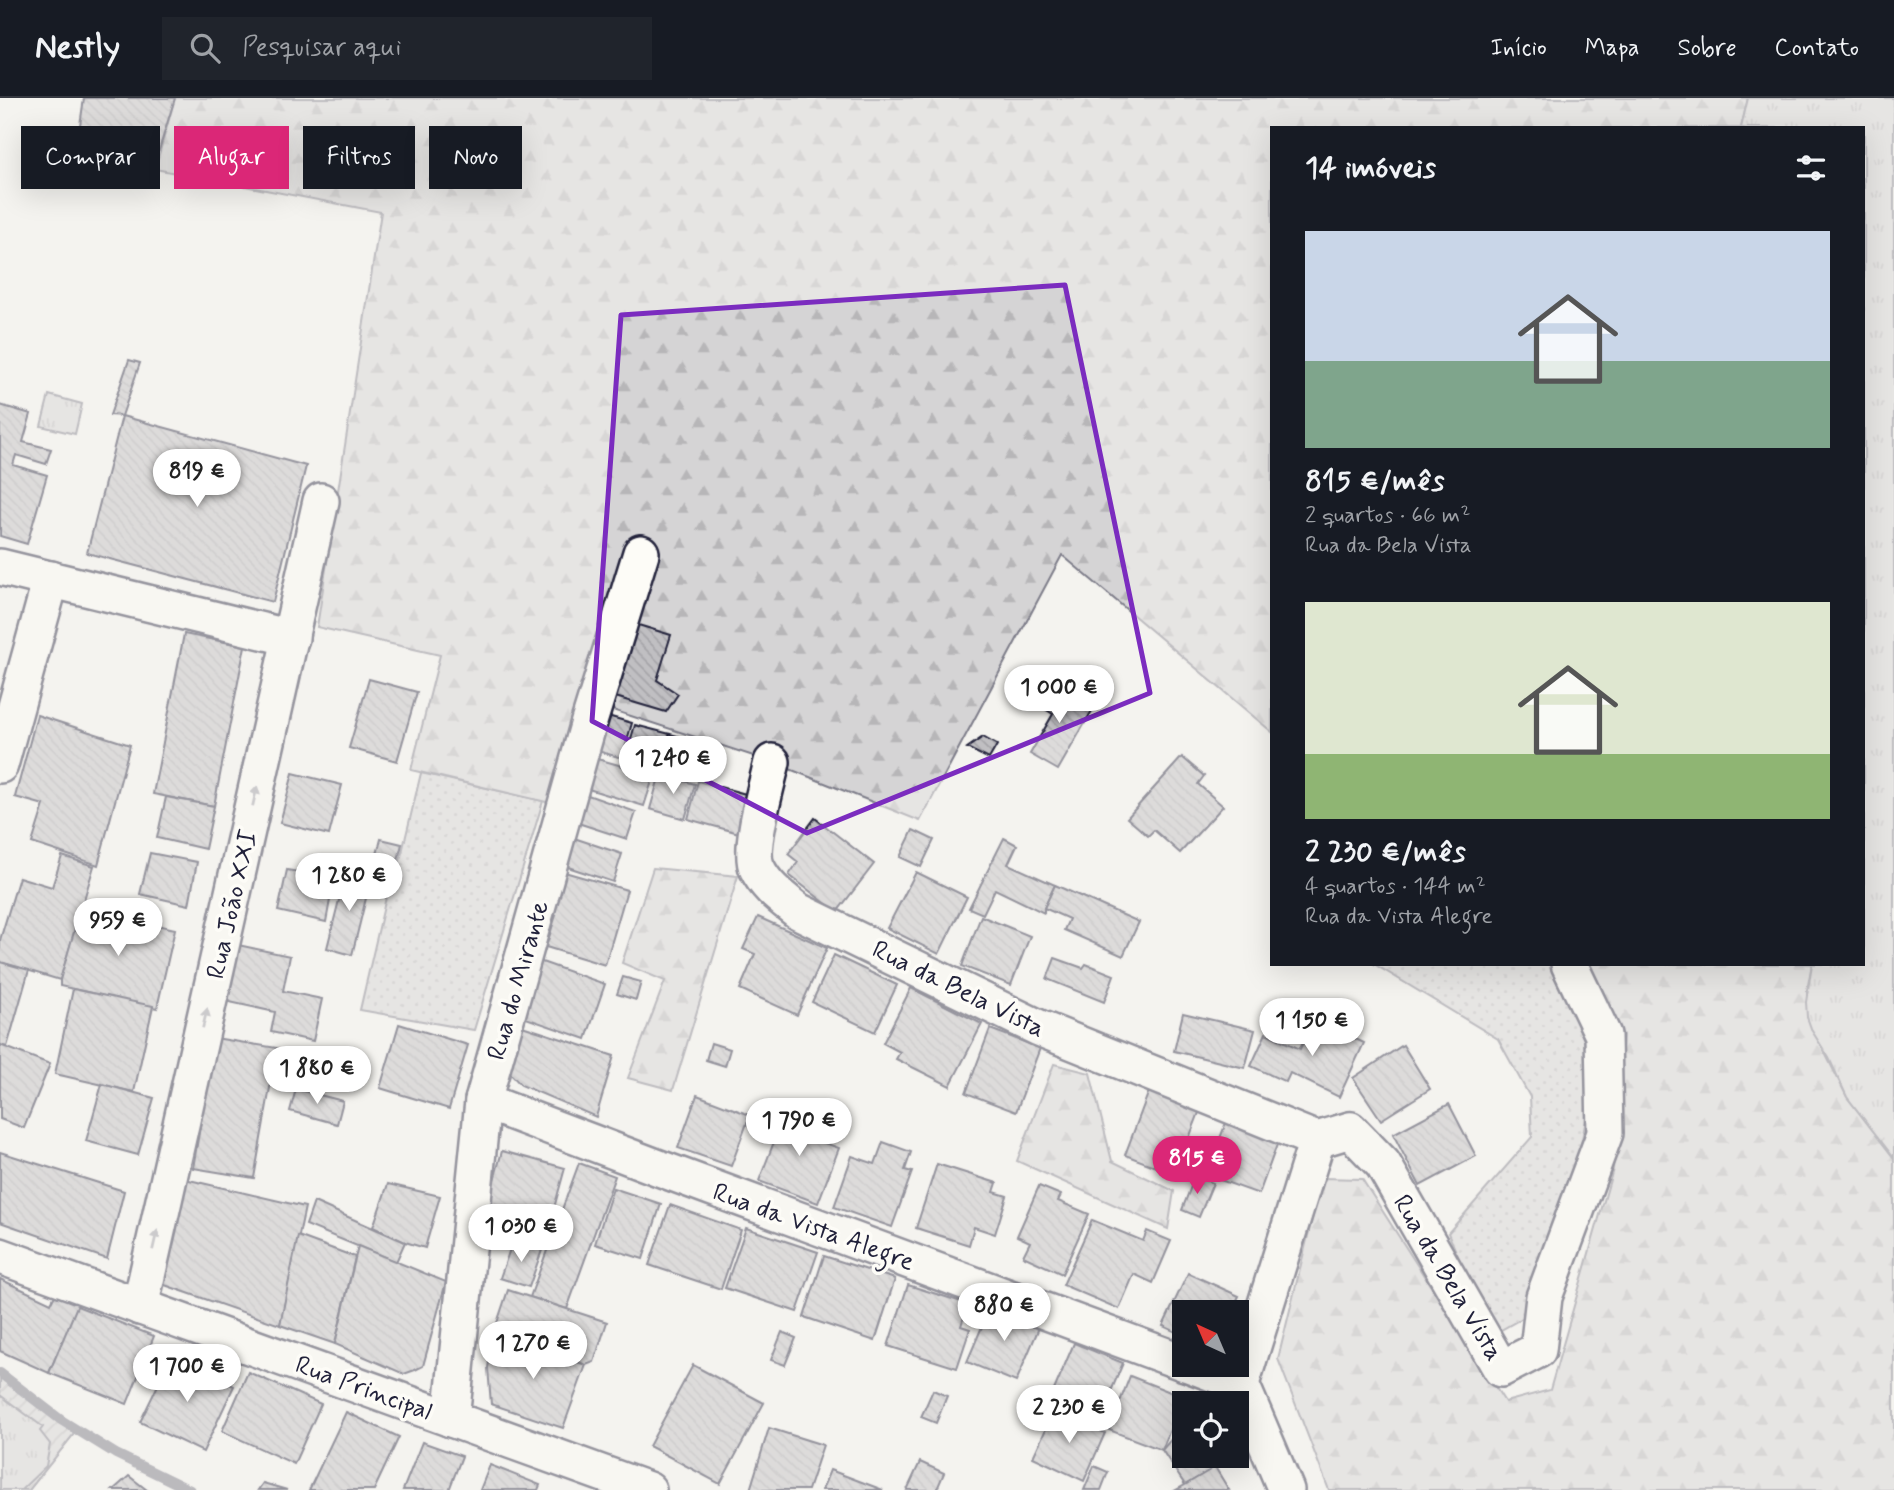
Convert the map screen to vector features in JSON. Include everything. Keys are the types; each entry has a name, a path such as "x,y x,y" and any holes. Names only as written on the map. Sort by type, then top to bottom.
{"street":[{"name":"Rua João XXI","path":"140,1307 321,501"},
{"name":"Rua do Mirante","path":"451,1419 483,1101 589,722 641,553"},
{"path":"0,567 291,638"},
{"path":"0,765 51,579"},
{"name":"Rua da Bela Vista","path":"772,762 756,836 755,866 769,888 798,911 1039,1028 1317,1140 1350,1130 1383,1164 1501,1369 1538,1350 1544,1297 1605,1133 1603,1035 1570,966"},
{"name":"Rua da Vista Alegre","path":"483,1101 1172,1358"},
{"path":"1286,1490 1241,1384 1317,1140"},
{"name":"Rua Principal","path":"0,1256 648,1490"},
{"path":"1223,1377 1241,1384"}],"highlighted area":[{"path":"1065,285 1150,693 807,833 592,721 621,315"}],"green space":[{"path":"175,98 1748,98 1741,126 1270,126 1270,730 1062,555 920,821 772,762 579,699 559,805 411,770 440,655 317,627 381,212 260,189 289,189 289,126 174,126 174,173 160,170 160,151"},
{"path":"1748,98 1894,98 1894,1158 1847,1097 1829,1058 1812,1031 1806,1002 1812,966 1865,966 1865,126 1741,126"},
{"path":"49,395 82,404 75,434 41,426"},
{"path":"421,773 543,801 474,1030 360,1010 387,893 392,894"},
{"path":"653,868 738,876 673,1090 628,1078 665,981 622,963"},
{"path":"1377,966 1555,966 1587,1048 1593,1085 1577,1164 1524,1317 1492,1335 1448,1233 1532,1137 1530,1097 1498,1039"},
{"path":"1589,966 1812,966 1807,990 1807,1017 1847,1097 1894,1158 1894,1490 1329,1490 1278,1359 1322,1178 1362,1179 1505,1402 1550,1390 1613,1169 1623,1035"},
{"path":"1054,1064 1090,1073 1112,1161 1174,1191 1168,1229 1017,1161"},
{"path":"0,1373 77,1430 29,1490 0,1490"},
{"path":"0,1373 77,1430 29,1490 21,1490 46,1466 50,1444 40,1431 43,1427 0,1395"}],"building":[{"path":"84,98 175,98 160,147 160,126 80,126"},
{"path":"129,360 140,363 122,416 110,415"},
{"path":"0,405 31,414 23,442 51,449 46,464 16,455 13,465 47,475 27,544 0,536"},
{"path":"122,416 306,466 273,602 87,553"},
{"path":"635,624 671,635 657,680 678,694 666,712 612,696"},
{"path":"184,634 245,646 214,806 153,794"},
{"path":"369,679 417,692 397,761 349,748"},
{"path":"1044,681 1093,709 1058,770 1030,754 1053,714 1032,701"},
{"path":"597,713 632,723 622,758 587,748"},
{"path":"37,715 130,745 98,865 32,843 44,805 15,797"},
{"path":"635,725 670,734 660,770 625,759"},
{"path":"670,734 695,741 685,777 660,770"},
{"path":"983,737 997,745 989,759 967,748"},
{"path":"1182,757 1204,776 1198,784 1223,806 1180,853 1154,830 1148,836 1127,818"},
{"path":"594,758 654,775 644,806 585,788"},
{"path":"293,773 342,785 329,835 280,823"},
{"path":"660,774 695,784 685,819 650,809"},
{"path":"698,781 757,797 746,835 688,819"},
{"path":"585,794 636,812 627,839 575,822"},
{"path":"166,797 214,806 205,849 157,838"},
{"path":"815,818 874,864 837,912 789,875 798,862 788,854"},
{"path":"913,830 934,840 921,867 900,857"},
{"path":"571,837 622,854 613,882 562,865"},
{"path":"1004,838 1017,845 1008,864 1055,885 1044,913 995,889 983,914 969,908"},
{"path":"381,839 402,844 393,880 352,870 355,857 375,862"},
{"path":"150,853 197,862 189,905 140,894"},
{"path":"62,856 94,866 60,980 0,962 0,940 19,877 52,887"},
{"path":"287,870 334,878 326,922 278,911"},
{"path":"561,871 627,890 605,965 546,947 556,915 548,913"},
{"path":"346,872 371,878 352,955 327,948"},
{"path":"916,872 967,897 939,954 887,928"},
{"path":"1055,885 1139,922 1123,956 1064,930 1069,919 1044,908"},
{"path":"81,908 175,929 157,1008 60,986"},
{"path":"981,916 1030,936 1011,985 962,966"},
{"path":"758,917 827,948 797,1015 740,989 755,954 743,949"},
{"path":"238,945 290,956 283,991 322,999 313,1041 271,1032 275,1012 225,1001"},
{"path":"834,955 897,985 875,1032 812,1002"},
{"path":"1055,958 1083,968 1086,964 1114,975 1104,1002 1047,979"},
{"path":"539,961 605,984 586,1039 520,1016"},
{"path":"0,962 29,970 7,1047 0,1045"},
{"path":"623,977 641,982 636,1000 617,994"},
{"path":"911,988 982,1024 950,1086 896,1059 900,1052 883,1043"},
{"path":"73,989 153,1006 134,1092 55,1074"},
{"path":"1183,1013 1255,1030 1245,1068 1174,1051"},
{"path":"1314,1019 1364,1043 1339,1097 1290,1073 1286,1082 1251,1066 1266,1033 1300,1049"},
{"path":"399,1024 468,1045 449,1109 380,1088"},
{"path":"516,1024 614,1056 596,1117 521,1085 504,1067"},
{"path":"990,1029 1040,1048 1016,1112 966,1093"},
{"path":"215,1038 277,1048 254,1178 193,1168"},
{"path":"711,1043 730,1049 725,1066 706,1060"},
{"path":"0,1045 50,1064 24,1128 0,1119"},
{"path":"1403,1045 1430,1089 1381,1120 1353,1078"},
{"path":"335,1049 354,1053 346,1087 327,1082"},
{"path":"102,1084 154,1098 138,1155 86,1141"},
{"path":"296,1089 343,1101 337,1124 290,1111"},
{"path":"1149,1091 1200,1110 1175,1174 1125,1155"},
{"path":"697,1095 750,1115 731,1166 678,1148"},
{"path":"1449,1104 1476,1156 1420,1186 1393,1134"},
{"path":"787,1108 823,1121 816,1140 839,1148 818,1203 759,1181"},
{"path":"1227,1120 1279,1139 1259,1194 1206,1175"},
{"path":"883,1142 911,1152 905,1170 912,1172 892,1227 834,1207 852,1156 875,1164"},
{"path":"502,1151 565,1168 546,1237 483,1221"},
{"path":"0,1152 124,1191 107,1259 0,1222"},
{"path":"579,1163 615,1176 567,1309 530,1297"},
{"path":"937,1164 997,1183 994,1192 1007,1196 995,1234 974,1227 969,1245 916,1228"},
{"path":"1195,1176 1213,1183 1199,1217 1182,1210"},
{"path":"185,1179 305,1207 280,1325 159,1283"},
{"path":"388,1184 440,1196 425,1248 373,1227"},
{"path":"1039,1186 1061,1195 1058,1201 1089,1214 1062,1274 1023,1256 1030,1242 1017,1236"},
{"path":"613,1188 661,1204 643,1259 595,1244"},
{"path":"314,1202 405,1242 396,1262 306,1225"},
{"path":"670,1205 741,1230 721,1289 649,1265"},
{"path":"1092,1220 1143,1241 1147,1231 1171,1241 1153,1283 1134,1274 1119,1309 1063,1285"},
{"path":"746,1228 818,1252 797,1312 725,1288"},
{"path":"298,1236 355,1257 335,1344 280,1325"},
{"path":"513,1240 542,1250 529,1287 500,1278"},
{"path":"358,1246 446,1282 423,1366 415,1370 404,1374 335,1344"},
{"path":"824,1256 895,1279 875,1341 804,1317"},
{"path":"1188,1273 1239,1296 1237,1300 1175,1300"},
{"path":"0,1279 51,1303 58,1289 81,1299 49,1373 0,1351"},
{"path":"908,1285 968,1304 961,1326 970,1329 957,1368 888,1346"},
{"path":"508,1290 607,1322 594,1362 586,1365 493,1335"},
{"path":"992,1303 1041,1323 1016,1382 967,1362"},
{"path":"77,1306 154,1336 127,1404 49,1373"},
{"path":"1172,1307 1172,1330 1163,1326"},
{"path":"782,1332 796,1338 785,1365 771,1360"},
{"path":"493,1335 586,1365 563,1428 491,1404 488,1368"},
{"path":"1074,1343 1123,1363 1098,1422 1049,1402"},
{"path":"172,1356 234,1386 203,1452 140,1422"},
{"path":"693,1365 764,1403 720,1484 649,1446"},
{"path":"248,1372 321,1404 294,1464 222,1431"},
{"path":"1130,1376 1172,1393 1172,1425 1162,1450 1109,1430"},
{"path":"933,1390 947,1396 936,1423 921,1417"},
{"path":"1057,1405 1064,1408 1062,1413 1105,1433 1084,1481 1033,1457"},
{"path":"346,1412 399,1437 374,1490 309,1490"},
{"path":"769,1428 823,1445 808,1490 750,1490"},
{"path":"1172,1438 1172,1465 1162,1450"},
{"path":"422,1442 462,1456 449,1490 403,1490"},
{"path":"920,1462 944,1473 937,1489 941,1490 907,1490"},
{"path":"490,1465 540,1485 538,1490 480,1490"},
{"path":"1094,1466 1108,1472 1101,1490 1084,1490"},
{"path":"1174,1468 1215,1468 1185,1485"},
{"path":"1216,1468 1229,1490 1176,1490"},
{"path":"830,1470 883,1490 822,1490"},
{"path":"129,1476 147,1490 113,1490"},
{"path":"263,1483 287,1490 258,1490"}],"waterway":[{"path":"0,1373 61,1420 116,1454 190,1490"}]}
